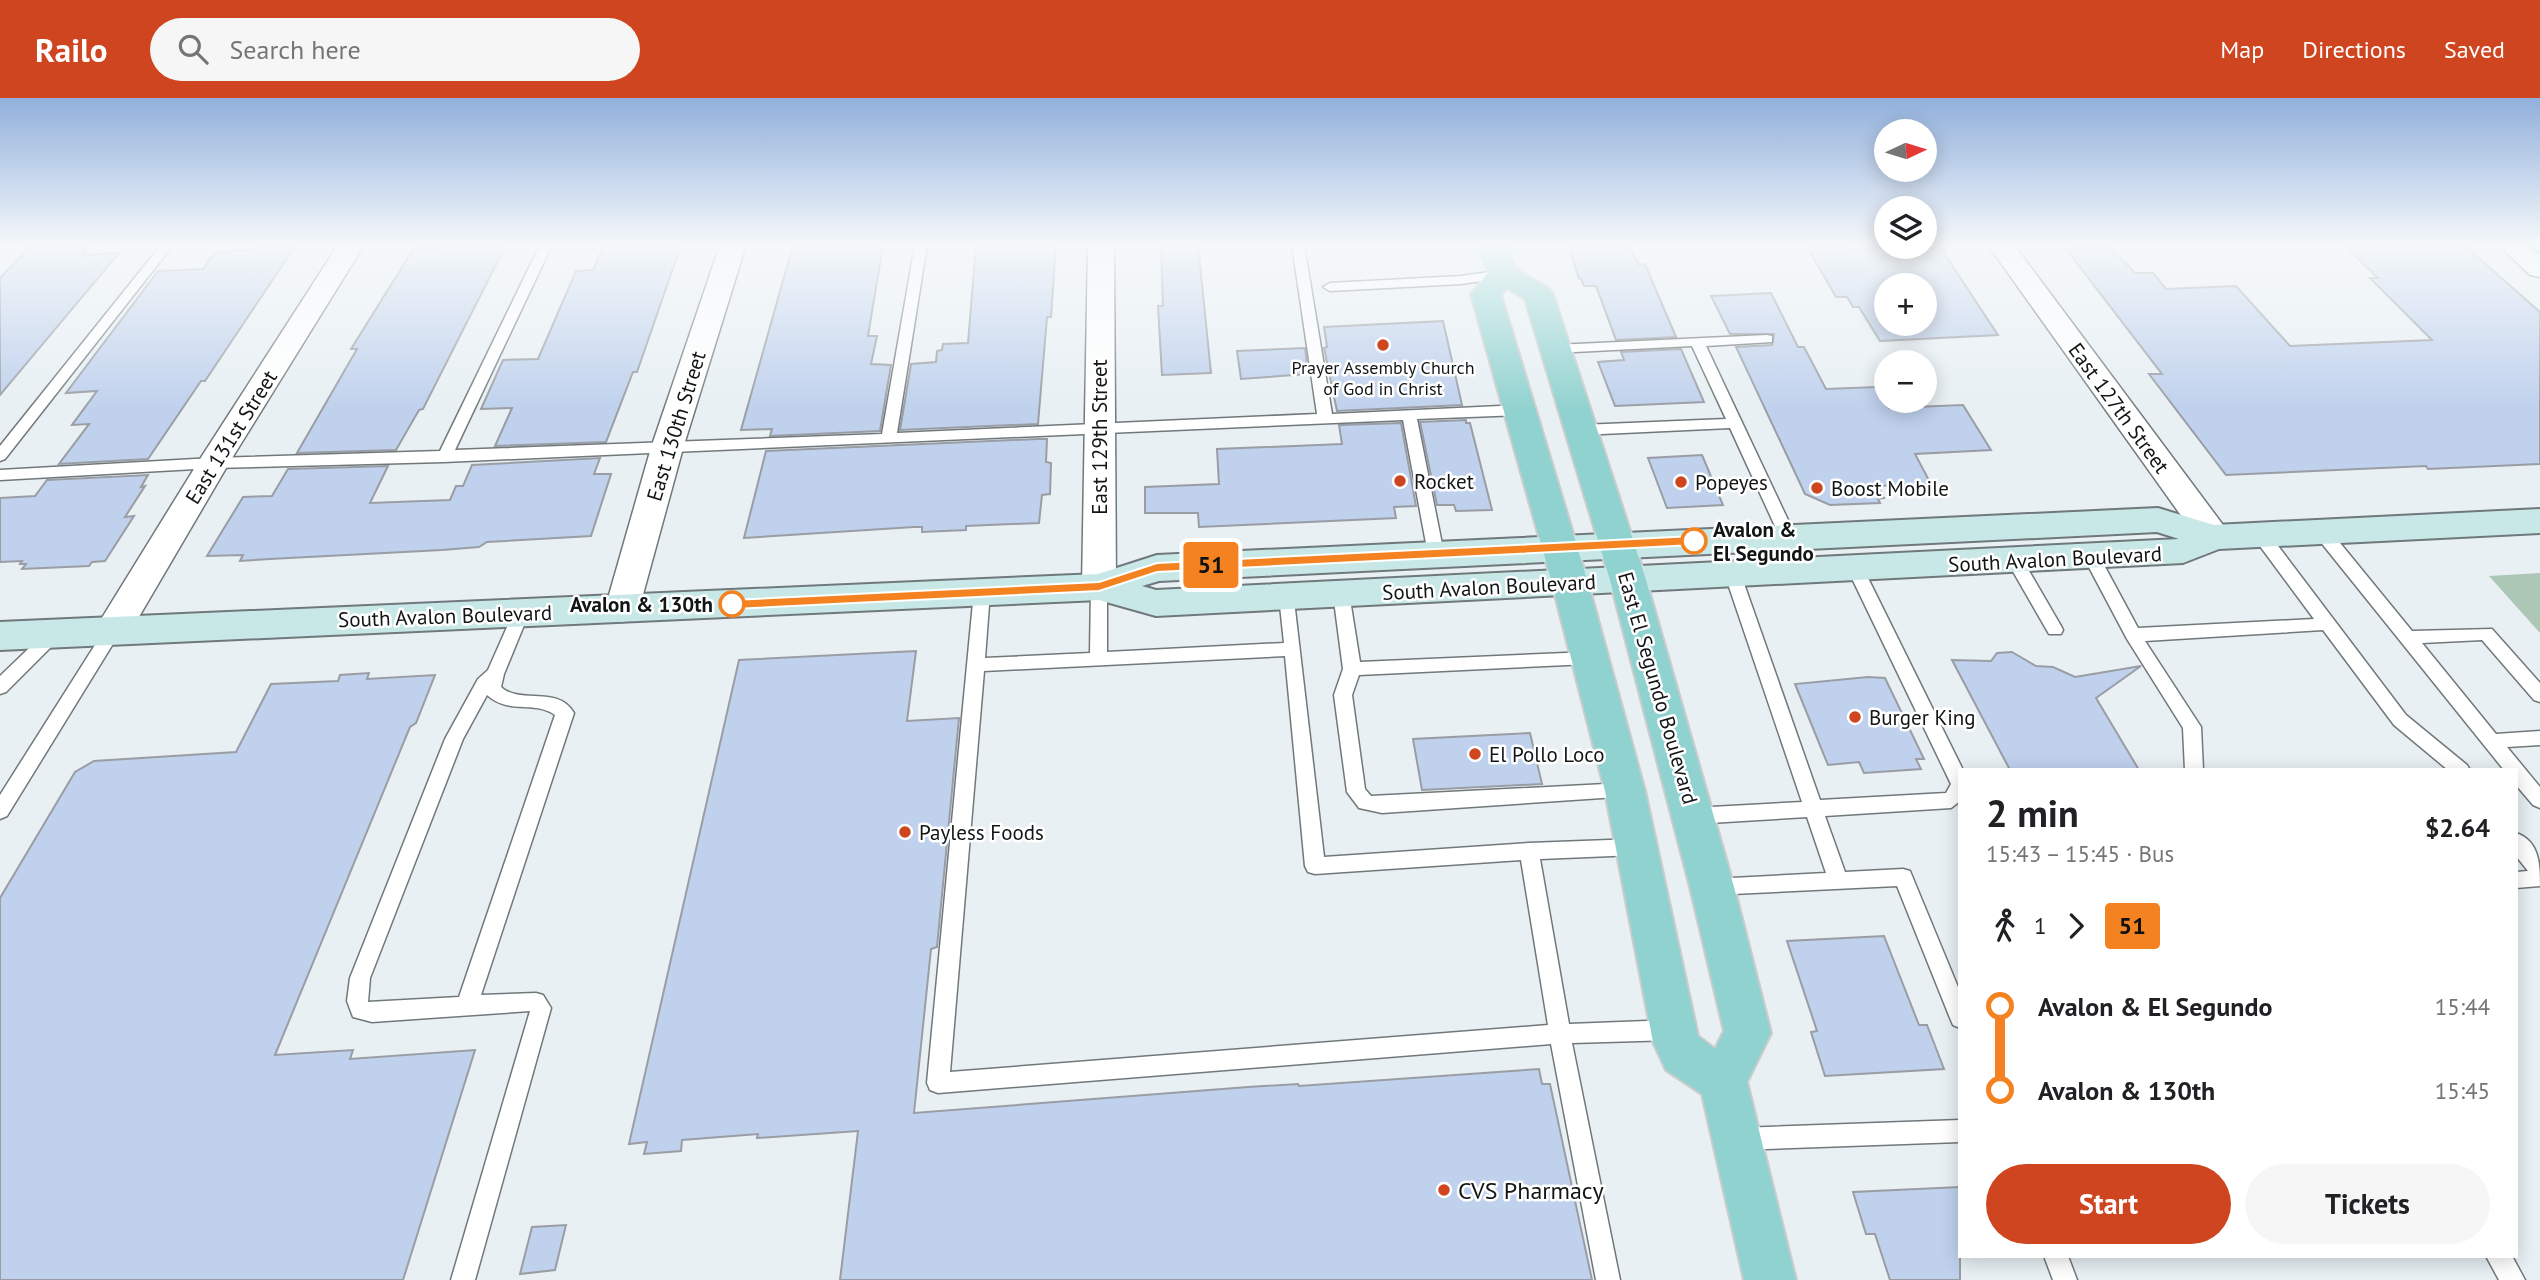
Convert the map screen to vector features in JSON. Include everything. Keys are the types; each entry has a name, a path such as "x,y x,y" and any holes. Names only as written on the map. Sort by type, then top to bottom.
{"main road":[{"path":"1488,300 1521,410 1625,791 1678,1046 1683,1054 1723,1081 1770,1280"},
{"name":"East El Segundo Boulevard","path":"1540,300 1629,580 1712,887 1748,1033 1723,1081"},
{"name":"South Avalon Boulevard","path":"1099,587 1156,603 1341,593 1564,565 1617,544 1916,533 2158,520 2214,537"},
{"name":"South Avalon Boulevard","path":"0,636 1099,587 1157,568 1436,554 1564,565 1629,580 2183,551 2214,537 2540,521"}],"street":[{"name":"East 131st Street","path":"113,630 213,463 316,300"},
{"name":"East 130th Street","path":"622,609 667,449 715,300"},
{"name":"East 129th Street","path":"1099,587 1100,300"},
{"name":"East 127th Street","path":"2041,300 2214,537"}],"lane":[{"path":"0,456 123,300"},
{"path":"444,457 519,300"},
{"path":"889,438 912,300"},
{"path":"1307,300 1325,418"},
{"path":"1555,349 1768,339"},
{"path":"1697,342 1788,537"},
{"path":"0,474 213,463 667,449 1521,410"},
{"path":"1409,414 1436,554"},
{"path":"1581,430 1736,423"},
{"path":"2321,531 2514,768"},
{"path":"2260,534 2400,720 2459,768"},
{"path":"2091,556 2133,635 2192,727 2194,768"},
{"path":"2015,561 2055,630"},
{"path":"1855,568 1958,780"},
{"path":"1732,575 1838,880"},
{"path":"1098,659 1099,587"},
{"path":"982,592 938,1083 1560,1034 1675,1030"},
{"path":"1341,593 1352,669 1343,695 1356,792 1366,803 1382,805 1625,791"},
{"path":"1287,596 1315,866 1529,851 1636,847"},
{"path":"463,1280 541,1008 536,1002 372,1012 360,1010 357,1001 360,978 454,739 490,682 521,613"},
{"path":"2133,635 2327,624"},
{"path":"0,811 113,630"},
{"path":"0,687 55,633"},
{"path":"2407,638 2486,633 2540,695"},
{"path":"976,665 1293,649"},
{"path":"1352,669 1589,658"},
{"path":"467,1006 565,713 559,707 539,701 511,702 500,699 490,682"},
{"path":"2492,741 2540,738"},
{"path":"2518,773 2540,800"},
{"path":"1693,816 1951,800 1958,788"},
{"path":"2518,844 2540,871"},
{"path":"1529,851 1560,1034 1608,1280"},
{"path":"1712,887 1903,877 1958,1013"},
{"path":"2518,880 2540,878"},
{"path":"1737,1139 1958,1131"},
{"path":"2057,1258 2066,1280"},
{"path":"2499,1258 2512,1280"}],"green space":[{"path":"2540,573 2540,633 2489,576"}],"building":[{"path":"0,300 79,300 0,395"},
{"path":"136,300 259,300 148,459 59,464 89,424 72,425 97,391 66,393"},
{"path":"381,300 478,300 423,409 419,410 396,450 297,453 357,349 351,349"},
{"path":"563,300 662,300 637,372 633,372 606,442 495,446 512,408 481,409 503,360 538,359"},
{"path":"777,300 874,300 868,336 877,336 871,364 891,365 880,431 770,436 772,429 741,430"},
{"path":"971,300 1052,300 1051,317 1047,317 1038,424 900,430 911,364 936,362 937,351 942,350 943,344 968,343"},
{"path":"1163,300 1204,300 1211,373 1162,375 1158,306 1163,306"},
{"path":"1601,300 1660,300 1676,337 1616,340"},
{"path":"1713,300 1775,300 1798,347 1804,347 1826,389 1874,387 1874,413 1937,413 1937,406 1963,405 1991,450 1915,454 1931,484 1878,486 1884,498 1878,499 1880,503 1830,505 1805,494 1736,347 1772,345 1774,334 1730,334"},
{"path":"1849,300 1874,300 1874,331 1859,307 1853,307"},
{"path":"1937,300 1975,300 1998,335 1880,341 1877,336 1937,336"},
{"path":"2105,300 2249,300 2290,346 2432,340 2392,300 2527,300 2540,312 2540,464 2226,475 2149,374 2162,374"},
{"path":"1443,321 1462,405 1337,411 1324,348 1327,347 1324,327"},
{"path":"1305,348 1308,374 1241,379 1237,351"},
{"path":"1681,349 1704,402 1615,406 1598,362 1624,360 1621,352"},
{"path":"1466,420 1466,423 1470,423 1492,510 1456,511 1454,505 1437,505 1420,422"},
{"path":"1401,423 1416,506 1394,507 1396,518 1199,527 1198,513 1145,513 1145,487 1219,484 1217,449 1342,444 1339,425"},
{"path":"1047,439 1046,462 1051,463 1050,494 1042,495 1039,523 966,526 966,530 922,532 922,527 914,527 744,538 766,451"},
{"path":"1702,455 1723,505 1667,508 1648,458"},
{"path":"600,458 594,474 611,474 591,536 487,542 479,547 442,550 240,561 243,555 207,556 243,497 272,496 288,469 388,466 370,503 450,500 456,486 463,486 472,465"},
{"path":"148,475 141,487 145,486 125,517 134,516 105,561 92,562 89,566 22,569 26,564 20,564 22,561 0,562 0,498 35,496 47,480"},
{"path":"916,651 907,721 959,718 937,947 931,949 914,1113 1248,1087 1299,1086 1539,1069 1542,1084 1550,1084 1592,1280 840,1280 858,1131 757,1138 758,1134 682,1140 681,1151 644,1154 647,1142 629,1144 739,660"},
{"path":"2012,652 2036,666 2053,667 2075,677 2141,666 2096,698 2138,768 2009,768 1952,660 1991,661 1997,653"},
{"path":"369,673 367,679 435,675 416,723 410,727 275,1055 353,1050 350,1059 475,1050 403,1280 0,1280 0,898 75,772 94,761 236,752 271,684 338,681 340,675"},
{"path":"1868,677 1885,678 1924,759 1916,759 1921,769 1864,773 1859,762 1828,765 1795,684"},
{"name":"El Pollo Loco","path":"1530,733 1542,784 1422,790 1413,739"},
{"path":"1884,936 1919,1025 1927,1025 1944,1069 1825,1076 1811,1032 1817,1031 1787,941"},
{"path":"1958,1187 1960,1280 1890,1280 1875,1234 1866,1234 1853,1192"},
{"path":"566,1225 555,1270 520,1274 532,1227"}],"bus line":[{"name":"51","path":"732,604 1099,587 1157,568 1694,541"}],"place":[{"name":"Prayer Assembly Church of God in Christ","path":"1383,345"},
{"name":"Rocket","path":"1400,481"},
{"name":"Popeyes","path":"1681,482"},
{"name":"Boost Mobile","path":"1817,488"},
{"name":"Avalon & El Segundo","path":"1694,541"},
{"name":"Avalon & 130th","path":"732,604"},
{"name":"Burger King","path":"1855,717"},
{"name":"El Pollo Loco","path":"1475,754"},
{"name":"Payless Foods","path":"905,832"},
{"name":"CVS Pharmacy","path":"1444,1190"}]}
